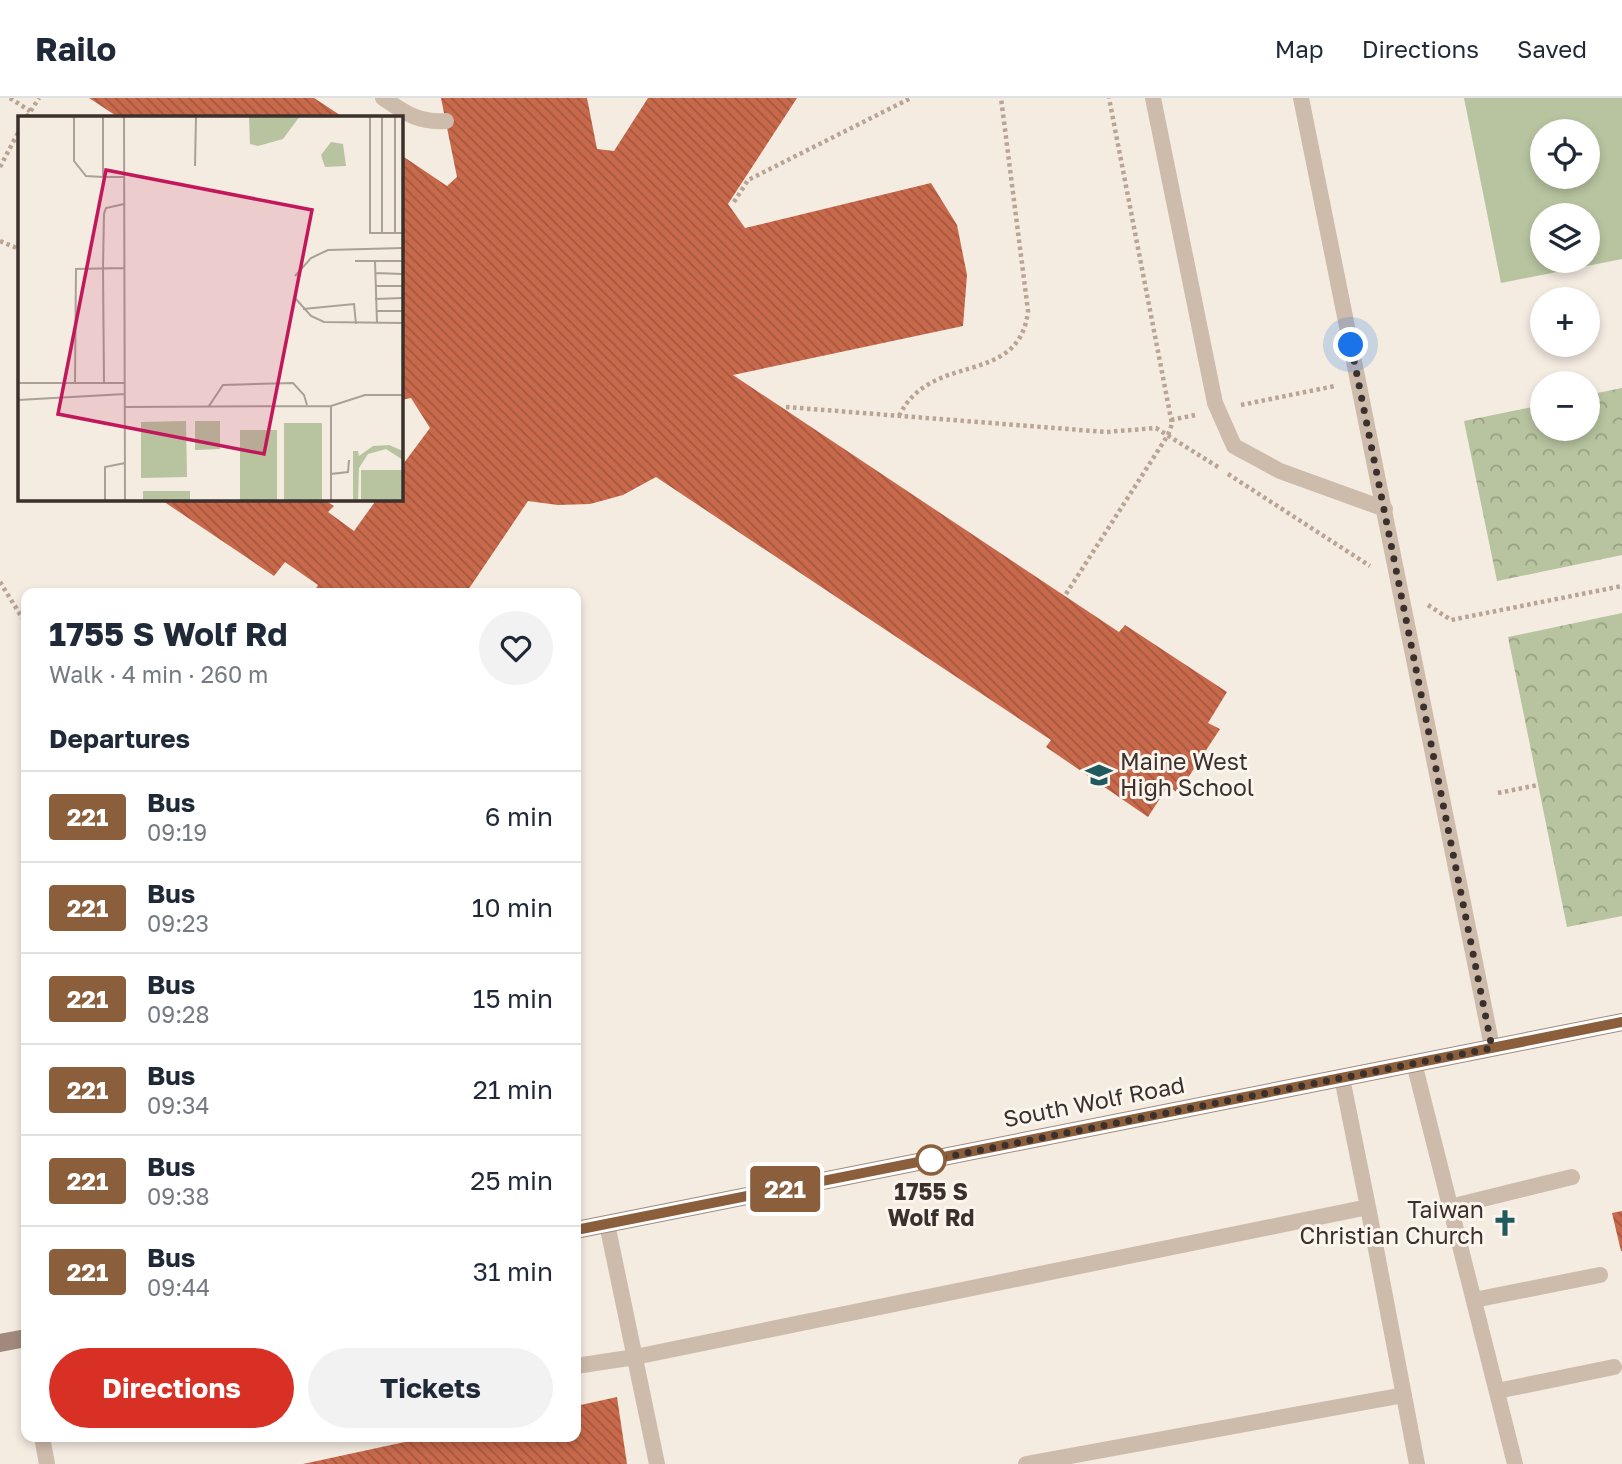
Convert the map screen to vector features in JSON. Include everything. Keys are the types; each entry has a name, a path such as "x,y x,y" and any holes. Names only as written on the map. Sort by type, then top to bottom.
{"main road":[{"name":"South Wolf Road","path":"581,1229 1622,1022"},
{"path":"0,1343 21,1341"}],"lane":[{"path":"383,98 405,114 426,122 446,121"},
{"path":"1153,98 1215,403 1234,446 1280,471 1385,509"},
{"path":"1301,98 1492,1048"},
{"path":"1414,1063 1515,1464"},
{"path":"1342,1077 1417,1464"},
{"path":"1450,1207 1572,1177"},
{"path":"581,1365 635,1357 1368,1207"},
{"path":"607,1224 657,1464"},
{"path":"1474,1300 1600,1275"},
{"path":"1497,1391 1614,1367"},
{"path":"1026,1464 1404,1395"},
{"path":"43,1442 47,1464"}],"path":[{"path":"9,98 30,111"},
{"path":"28,116 38,98"},
{"path":"734,202 748,180 911,98"},
{"path":"899,416 905,404 936,378 956,370 985,366 998,359 1018,338 1027,323 1028,311 1001,98"},
{"path":"1066,594 1168,435 1171,420 1109,98"},
{"path":"0,167 18,133"},
{"path":"0,241 18,248"},
{"path":"1236,406 1338,386"},
{"path":"786,407 1106,432 1157,428 1374,569"},
{"path":"1171,420 1207,412"},
{"path":"0,582 21,616"},
{"path":"1424,602 1451,620 1622,586"},
{"path":"1498,793 1538,785"}],"green space":[{"path":"1464,98 1622,98 1622,259 1600,263 1600,203 1530,203 1530,273 1551,273 1501,283"},
{"path":"1622,388 1622,555 1497,581 1464,421 1530,407 1530,441 1600,441 1600,392"},
{"path":"1622,613 1622,916 1567,927 1508,637"}],"building":[{"path":"89,98 314,98 341,116 116,116"},
{"name":"Maine West High School","path":"441,98 587,98 597,149 614,151 648,98 797,98 728,204 745,228 931,183 957,225 967,275 963,326 733,375 1119,632 1125,625 1227,692 1208,723 1220,729 1178,793 1168,786 1148,817 1046,747 1051,740 656,477 623,495 590,504 558,505 528,501 469,588 316,588 318,585 285,562 274,576 161,500 325,500 334,506 328,512 354,531 376,500 402,500 402,466 430,428 411,398 402,400 402,156 447,186 457,177"},
{"path":"1622,1211 1622,1251 1621,1251 1612,1213"},
{"path":"617,1397 627,1464 303,1464 405,1442 581,1442 581,1405"}],"bus line":[{"name":"221","path":"581,1229 1622,1022"}],"place":[{"name":"Maine West High School","path":"1099,775"},
{"name":"1755 S Wolf Rd","path":"931,1160"},
{"name":"Taiwan Christian Church","path":"1505,1223"}],"route":[{"path":"931,1160 1492,1048 1351,345"}]}
